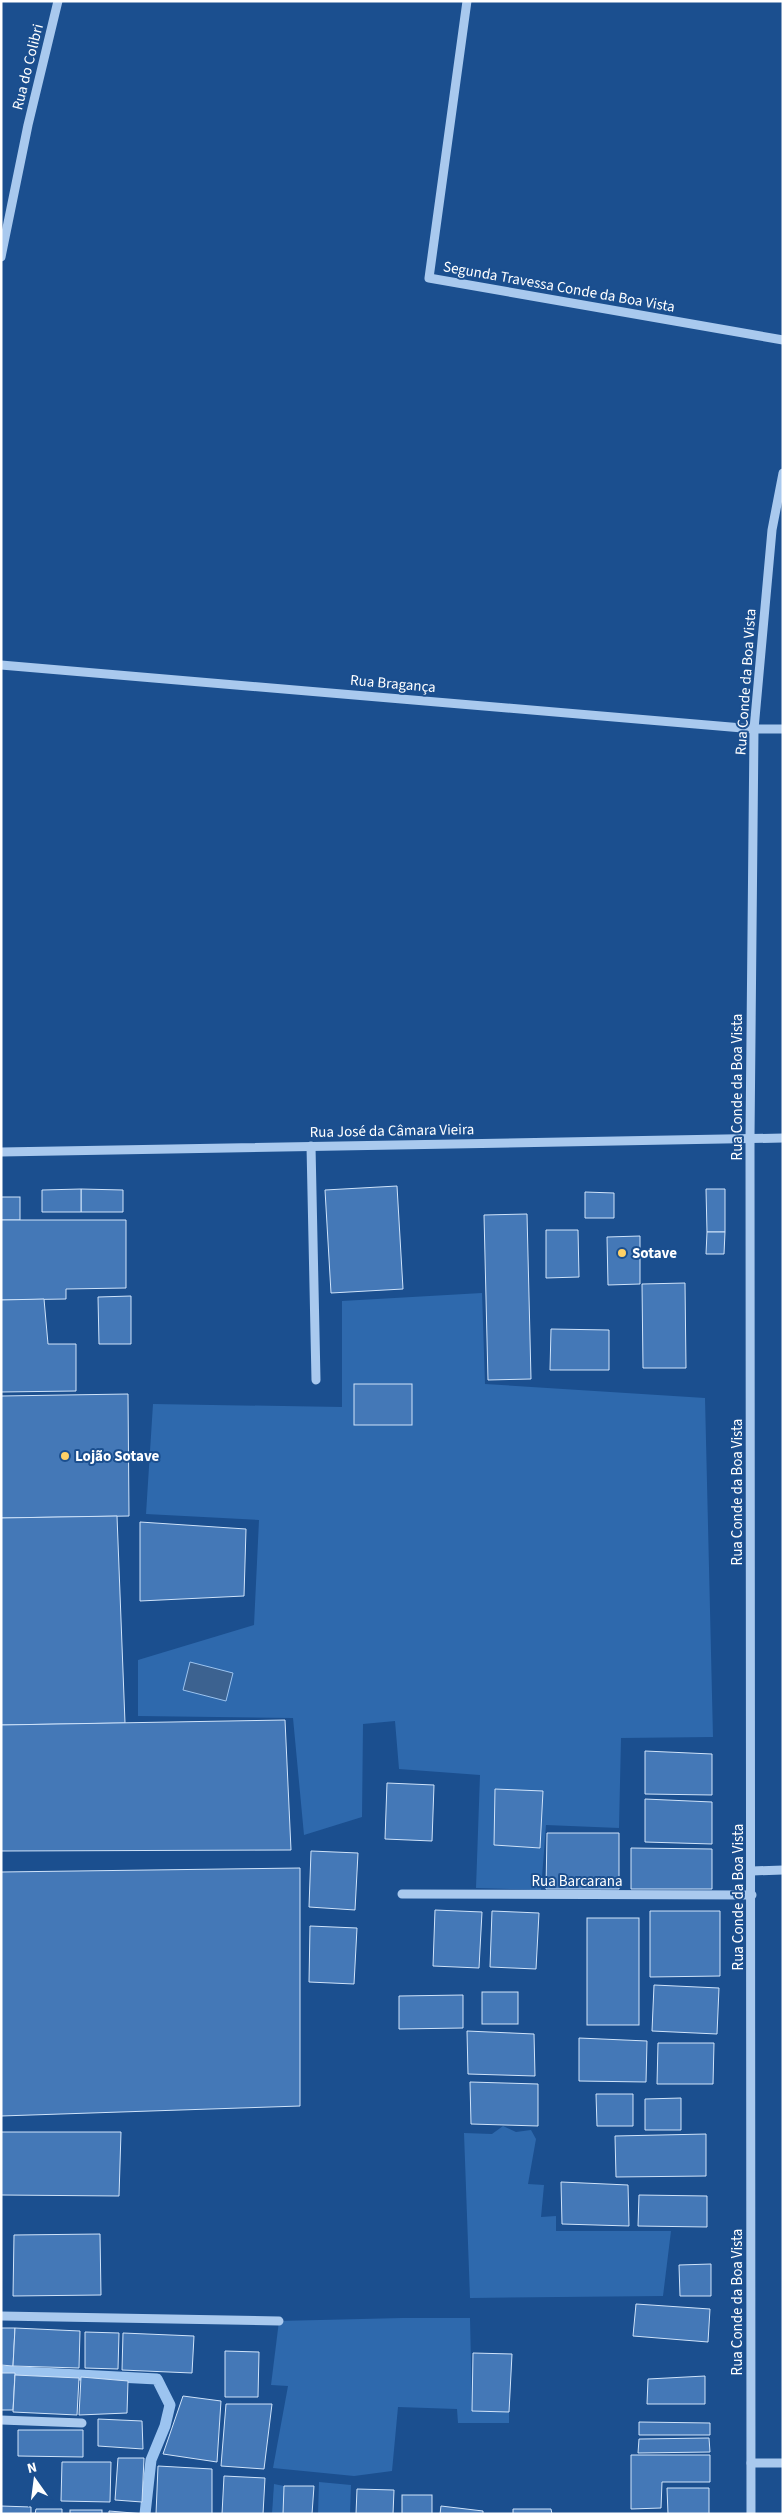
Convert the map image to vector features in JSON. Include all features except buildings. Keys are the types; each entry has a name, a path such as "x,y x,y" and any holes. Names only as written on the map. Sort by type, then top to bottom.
{"street":[{"name":"Rua do Colibri","path":"1,257 28,125 58,1"},
{"name":"Segunda Travessa Conde da Boa Vista","path":"467,1 429,278 783,340"},
{"name":"Rua Conde da Boa Vista","path":"751,2514 750,1138 754,729 772,530 783,473"},
{"name":"Rua Bragança","path":"1,665 754,729 783,729"},
{"name":"Rua José da Câmara Vieira","path":"1,1152 783,1138"},
{"path":"310,1146 316,1380"},
{"path":"752,1871 783,1870"},
{"name":"Rua Barcarana","path":"402,1894 752,1896"},
{"path":"1,2316 279,2321"},
{"path":"1,2420 82,2423"},
{"path":"751,2463 783,2463"}],"shaded area":[{"path":"482,1293 485,1384 705,1398 713,1737 621,1738 619,1828 546,1825 541,1890 476,1888 480,1775 399,1769 395,1721 363,1724 362,1817 304,1835 293,1718 138,1716 138,1660 254,1625 259,1520 146,1514 153,1404 342,1407 342,1301"},
{"path":"190,1662 233,1673 226,1701 183,1690"},
{"path":"503,2126 516,2132 531,2130 536,2139 528,2184 544,2185 541,2217 556,2216 556,2231 671,2231 663,2296 470,2298 464,2133 492,2134"},
{"path":"470,2318 472,2410 509,2412 509,2423 458,2423 457,2409 398,2407 392,2471 354,2476 273,2468 288,2386 271,2385 279,2321"},
{"path":"319,2482 351,2485 350,2514 318,2514"},
{"path":"274,2484 284,2486 283,2514 272,2514"}],"waterway":[{"path":"1,2371 157,2379 170,2405 165,2426 151,2460 145,2514"}],"place":[{"name":"Sotave","path":"622,1253"},
{"name":"Lojão Sotave","path":"65,1456"}]}
